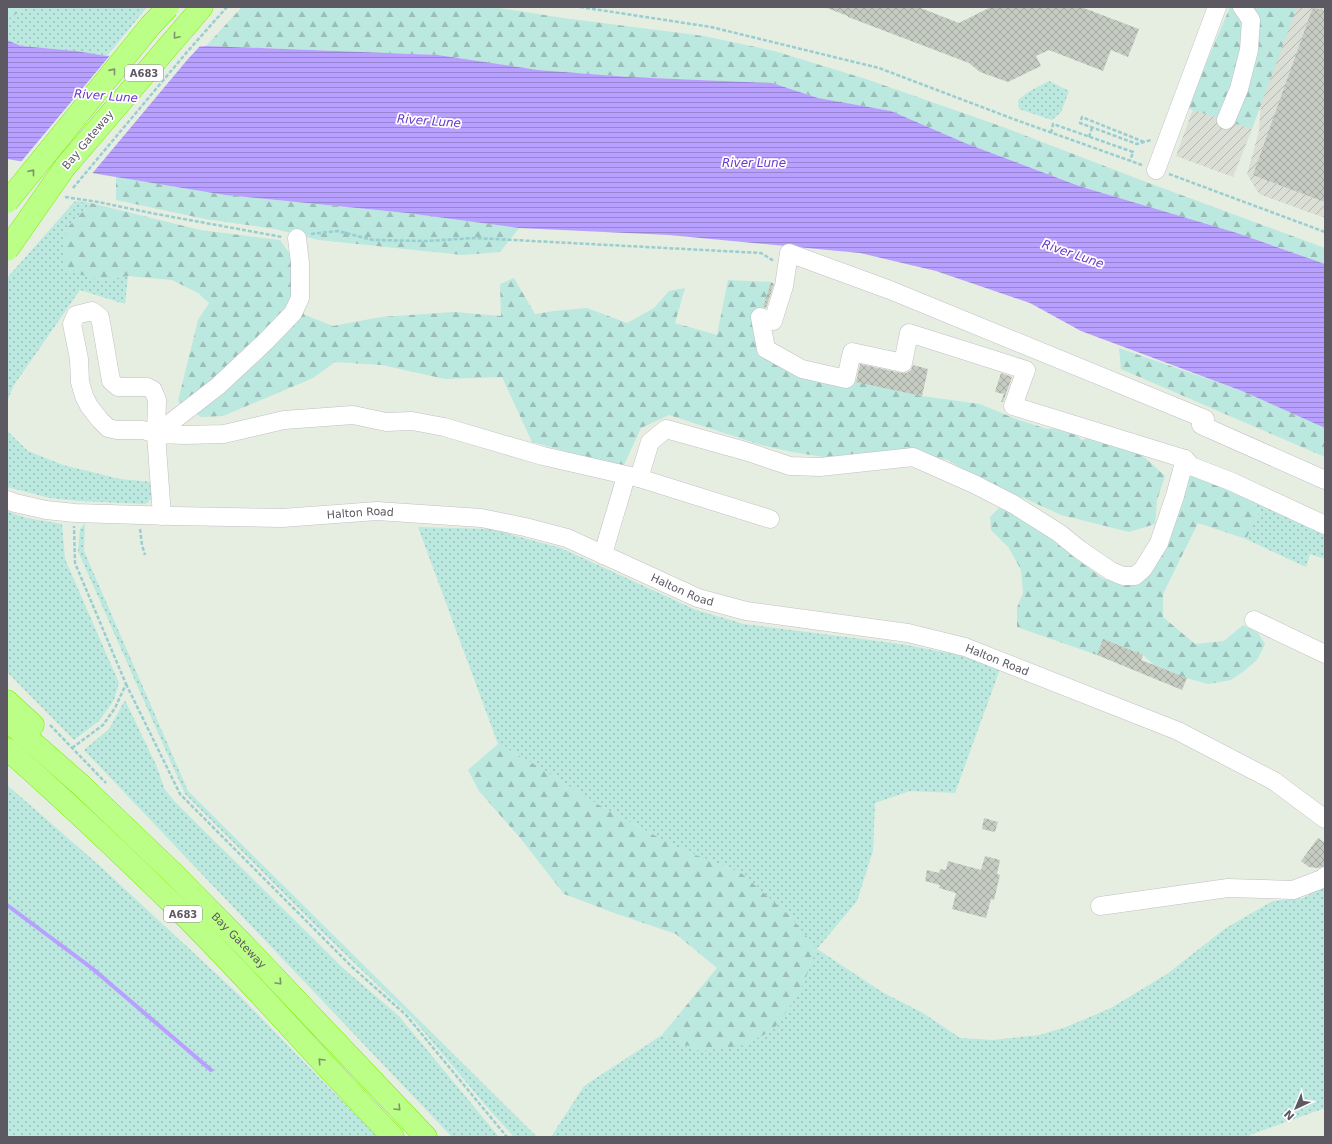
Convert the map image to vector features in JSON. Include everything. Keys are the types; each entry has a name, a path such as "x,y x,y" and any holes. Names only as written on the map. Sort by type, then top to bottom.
{"highway":[{"name":"A683","path":"7,202 151,25 168,7"},
{"name":"Bay Gateway","path":"7,238 65,167 202,7"},
{"path":"7,250 65,167"},
{"path":"7,701 88,778 174,874"},
{"name":"Bay Gateway","path":"7,720 82,786 174,874 243,944 426,1137"},
{"name":"Bay Gateway","path":"7,749 64,800 178,910 256,990 347,1090 394,1137"},
{"path":"7,766 55,807 256,990"}],"street":[{"path":"1156,170 1217,7"},
{"path":"1226,120 1238,88 1249,50 1251,20 1242,7"},
{"path":"156,434 218,386 265,342 293,313 300,298 300,263 297,238"},
{"path":"1325,480 1201,426 1205,419 890,290 789,253 784,286 773,321 760,317 766,349 802,369 846,379 852,352 903,363 910,333 1026,370 1013,406 1185,459 1191,466 1230,480 1325,526"},
{"path":"162,516 156,434 157,400 153,390 147,387 118,387 111,381 100,317 92,311 76,315 72,324 79,359 80,382 84,396 90,406 108,428 117,430 144,430 156,434 224,434 284,420 353,415 386,422 412,421 444,427 543,456 632,477 770,519"},
{"path":"603,556 610,529 632,477 650,442 666,429 724,444 790,466 820,467 913,457 974,484 1013,504 1059,533 1080,550 1111,571 1123,576 1135,576 1144,569 1159,543 1175,496 1185,459"},
{"name":"Halton Road","path":"7,500 46,510 74,512 162,516 282,518 377,511 481,518 525,527 567,538 603,556 698,598 746,611 908,633 965,646 1178,731 1274,781 1325,819"},
{"path":"1254,620 1325,654"},
{"path":"1100,906 1228,888 1293,890 1322,879 1325,876"}],"path":[{"path":"72,189 227,7"},
{"path":"580,7 711,27 879,68 1051,133 1325,232"},
{"path":"1137,144 1080,123 1082,117 1144,142"},
{"path":"1051,133 1053,124 1133,152 1130,161"},
{"path":"1089,137 1092,128"},
{"path":"63,201 68,195"},
{"path":"60,197 98,202 243,231 281,237 297,238 316,233 338,232 373,240 427,241 475,238 761,253 774,261 787,266"},
{"path":"139,515 142,545 145,555"},
{"path":"74,520 75,563 126,684 180,794 351,966 406,1015 507,1137"},
{"path":"72,748 103,725 116,708 126,684"}],"shaded area":[{"path":"1267,7 1325,7 1325,218 1259,194 1247,174 1259,131"},
{"path":"1193,109 1252,129 1233,177 1176,156"}],"green space":[{"path":"7,7 29,7 7,19"},
{"path":"29,7 147,7 107,56 76,51 21,46 7,40 7,19"},
{"path":"242,7 493,7 563,18 704,36 774,51 866,79 1003,127 1325,248 1325,264 1237,233 1079,186 965,143 891,111 818,98 772,83 629,77 538,70 438,55 206,46"},
{"path":"1230,7 1297,7 1252,129 1187,108"},
{"path":"1049,81 1069,91 1061,112 1052,120 1019,109 1018,100 1030,91"},
{"path":"116,177 225,195 407,213 519,228 500,252 463,255 319,240 275,229 205,219 116,200"},
{"path":"75,201 91,203 66,229 99,280 128,276 125,304 80,290 14,385 7,401 7,278"},
{"path":"91,203 200,230 280,240 292,257 295,303 305,315 333,326 381,317 454,312 501,316 500,284 514,278 535,314 587,308 627,323 654,308 669,291 685,288 675,323 717,335 728,280 771,282 760,317 766,349 846,379 922,396 980,404 1016,419 1047,429 1066,427 1082,440 1095,436 1112,446 1142,455 1165,476 1157,500 1155,524 1129,532 1061,515 1026,499 986,484 948,460 894,450 824,457 792,452 761,445 669,415 641,428 623,467 532,442 502,377 445,379 382,365 335,362 313,378 223,416 201,417 178,401 198,320 209,303 198,293 172,280 128,276 99,280 62,269 66,229"},
{"path":"1119,348 1242,391 1325,428 1325,457 1121,369"},
{"path":"7,431 28,451 63,465 120,479 153,482 153,499 149,500 149,502 145,504 80,501 50,498 7,487"},
{"path":"1191,466 1230,481 1260,511 1246,539 1198,523 1163,594 1163,617 1195,644 1224,641 1243,625 1258,633 1265,644 1257,660 1231,680 1208,684 1187,678 1154,665 1143,655 1103,640 1097,655 1017,627 1017,608 1023,593 1021,570 1009,548 991,530 990,517 999,508 1023,518 1102,578 1125,586 1151,571"},
{"path":"1230,481 1325,525 1325,559 1310,554 1306,567 1246,539 1260,511"},
{"path":"7,511 26,518 62,524 65,559 119,683 114,700 99,721 74,740 7,672"},
{"path":"85,523 84,551 188,791 537,1137 514,1137 413,1019 319,929 185,794 78,551 80,529"},
{"path":"418,527 490,529 561,548 696,610 744,624 901,644 959,655 1000,669 955,793 910,791 875,803 873,851 857,901 817,949 882,992 923,1013 960,1038 993,1040 1040,1035 1066,1027 1111,1008 1167,974 1226,928 1273,901 1303,898 1325,886 1325,1108 1250,1135 1250,1137 551,1137 584,1086 662,1035 701,1051 741,873 676,847 597,804 539,767 498,744"},
{"path":"125,700 157,767 165,790 178,805 345,970 399,1016 499,1137 452,1137 84,750 109,729"},
{"path":"498,744 539,767 597,804 676,847 741,873 789,915 817,949 800,992 773,1030 744,1045 701,1051 662,1035 717,968 676,934 564,894 521,839 479,791 468,770"},
{"path":"7,785 101,867 238,994 377,1137 7,1137"}],"water":[{"name":"River Lune","path":"7,40 21,46 76,51 107,56 206,46 438,55 538,70 629,77 772,83 818,98 891,111 965,143 1079,186 1237,233 1325,264 1325,428 1242,391 1081,331 1030,303 936,271 860,253 669,235 519,228 407,213 225,195 7,159"}],"pier":[{"path":"202,44 91,175 20,163 112,53"}],"building":[{"path":"827,7 918,7 959,23 991,7 1081,7 1139,29 1128,57 1111,50 1103,71 1049,50 1036,56 1041,66 1008,82 980,72 969,63 848,17"},
{"path":"1313,7 1325,11 1325,202 1253,175"},
{"path":"771,282 774,284 766,308 763,307"},
{"path":"860,364 901,373 907,373 911,370 913,365 928,369 922,396 856,382"},
{"path":"1001,373 1012,377 1003,402 1001,402 1004,394 995,392"},
{"path":"1103,639 1143,655 1141,660 1187,678 1182,690 1097,655"},
{"path":"984,818 998,822 995,832 982,829"},
{"path":"1318,838 1325,843 1325,866 1318,868 1309,867 1301,861"},
{"path":"985,856 1000,860 997,874 1000,875 994,900 991,899 986,918 952,909 956,893 939,888 940,885 925,881 927,870 939,873 940,869 946,870 948,861 981,870"}],"waterway":[{"path":"7,905 93,969 211,1070"}]}
